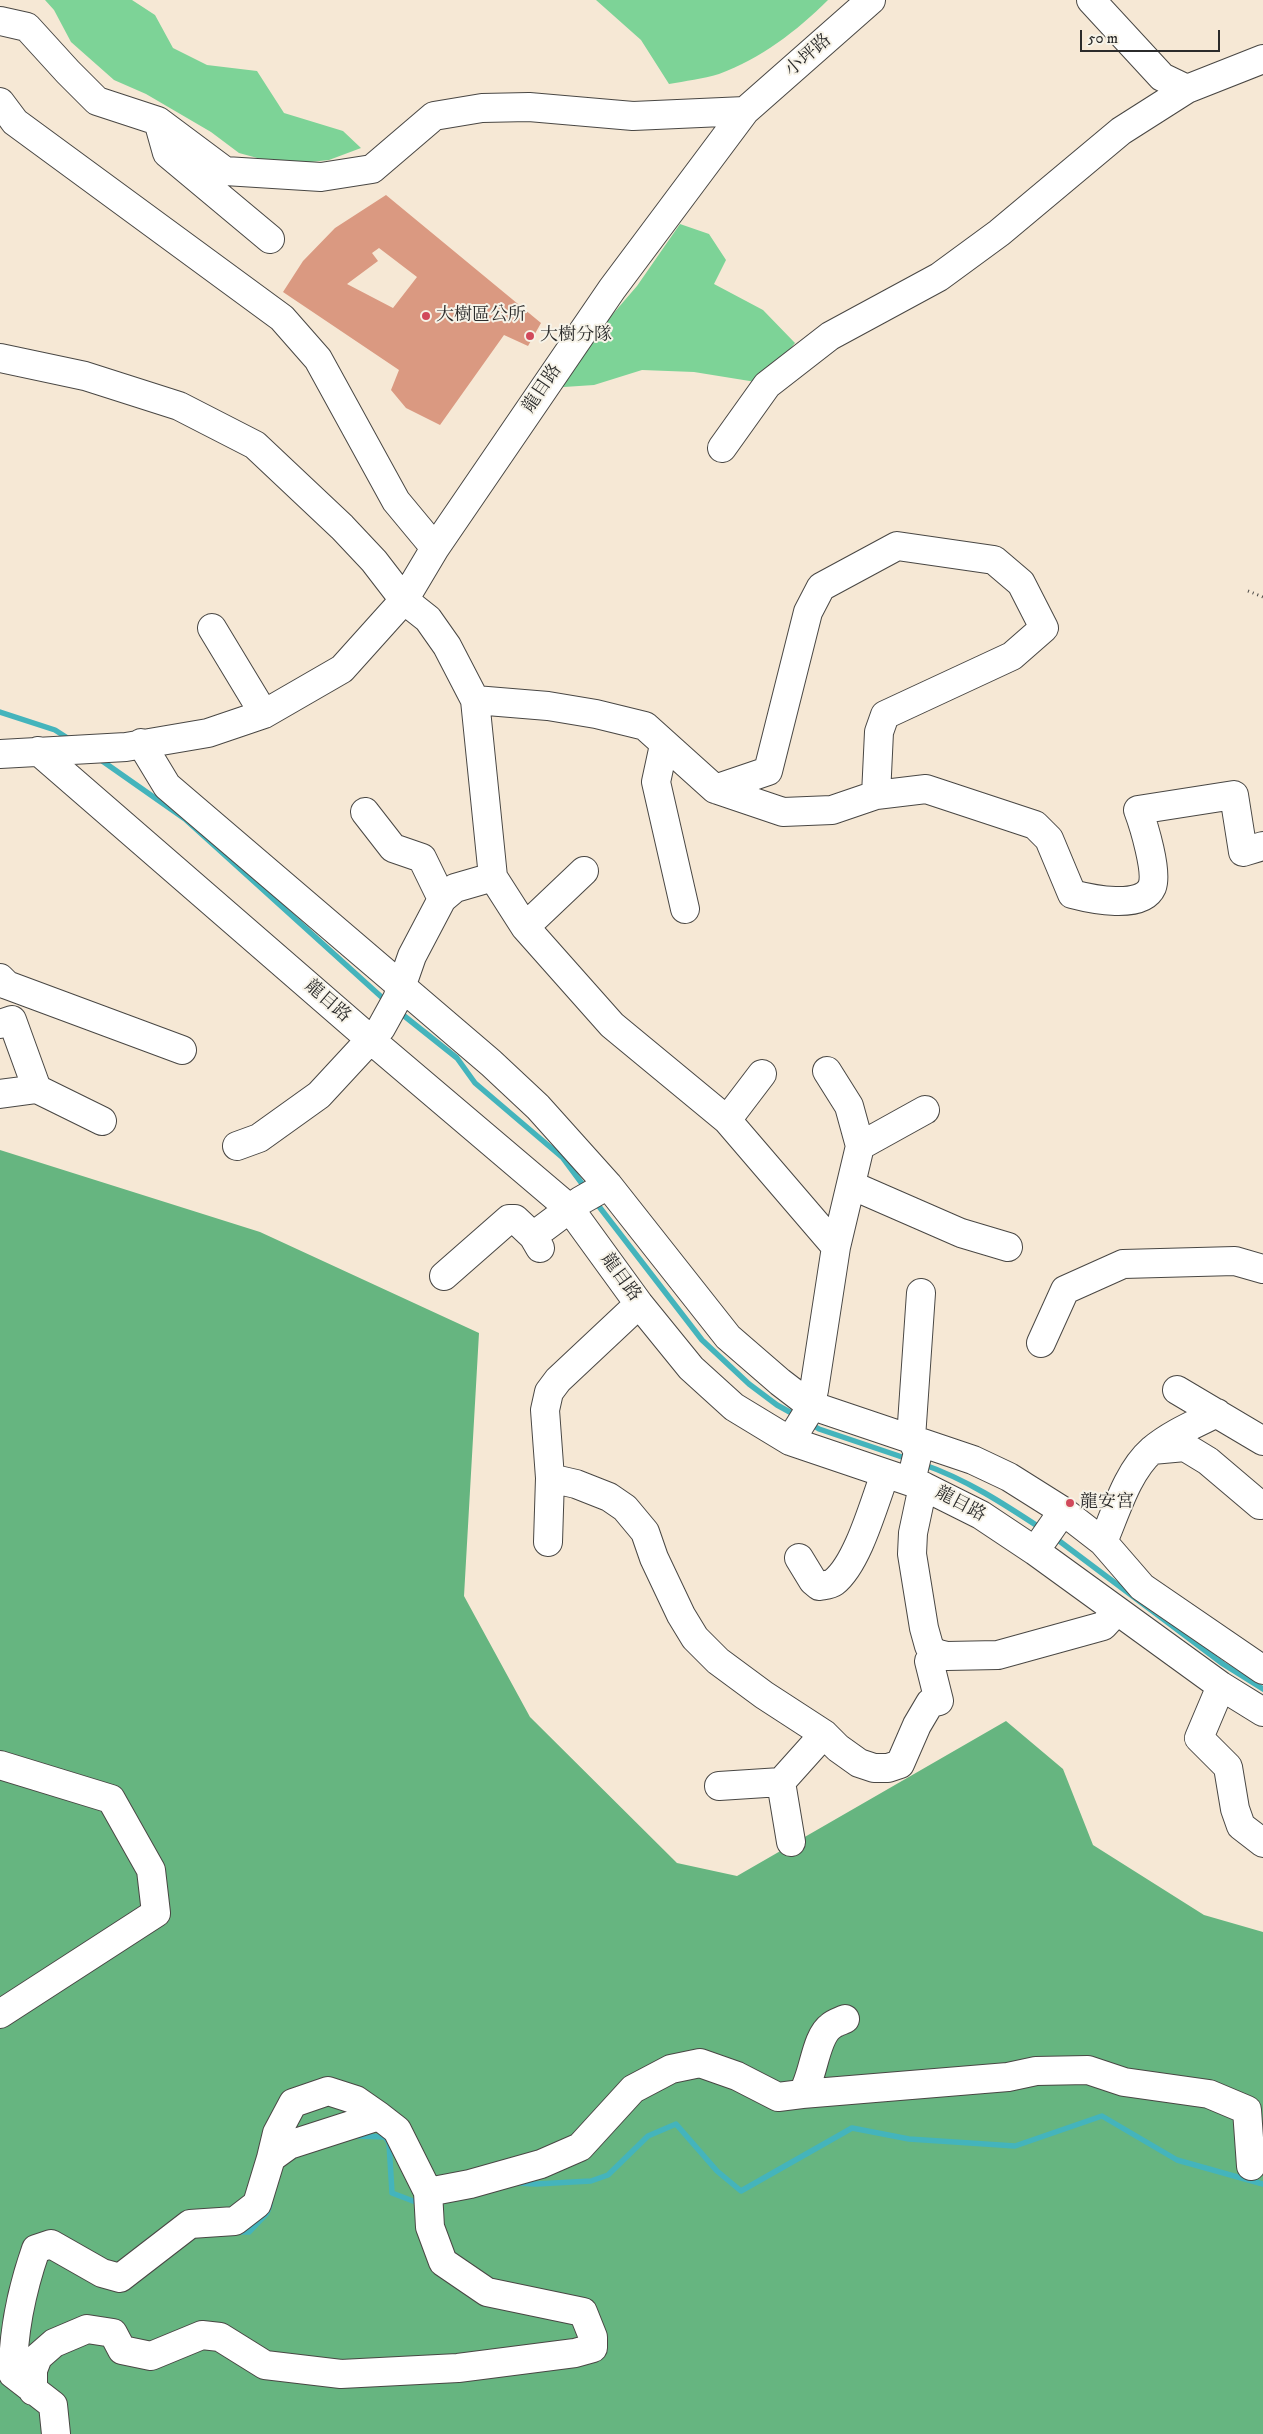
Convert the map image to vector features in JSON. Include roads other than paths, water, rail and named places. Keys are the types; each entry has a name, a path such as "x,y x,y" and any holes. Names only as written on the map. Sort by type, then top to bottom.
{"street":[{"name":"小坪路","path":"745,111 871,0"},
{"path":"1091,0 1162,77 1187,89"},
{"path":"0,21 28,28 97,101 158,121 225,171 321,178 372,169 434,116 482,108 529,107 633,116 745,111"},
{"path":"722,448 767,385 830,336 940,277 999,233 1121,131 1187,89 1263,59"},
{"path":"0,102 15,122 282,318 318,359 396,501 435,548"},
{"name":"龍目路","path":"133,745 208,734 264,714 342,669 404,600 435,548 612,289 745,111"},
{"path":"158,121 166,153 270,239"},
{"path":"0,358 85,376 179,406 255,445 342,527 374,561 404,600 428,619 447,646 475,700 493,877 525,927 612,1025 727,1120 836,1247"},
{"path":"715,789 768,771 808,612 821,587 897,546 994,560 1021,583 1044,628 1012,656 885,715 879,732 876,795"},
{"path":"212,628 264,714"},
{"path":"475,700 548,706 604,716 645,726 715,789 783,812 832,810 876,795 926,789 1035,825 1049,839 1072,894 1095,900 1134,900 1145,896 1153,885 1149,842 1138,810 1234,794 1242,852 1263,846"},
{"path":"0,754 133,745"},
{"name":"龍目路","path":"133,745 167,786 399,993 492,1063 531,1100 606,1187 800,1422 885,1474 915,1466 991,1469 1102,1542 1142,1587 1263,1670"},
{"path":"664,745 656,782 685,909"},
{"name":"龍目路","path":"38,751 376,1034 575,1205 640,1304 691,1368 734,1408 800,1422 915,1466 981,1515 1038,1548 1116,1612 1222,1686 1263,1712"},
{"path":"365,812 393,848 422,858 442,899"},
{"path":"525,927 584,870"},
{"path":"237,1146 259,1138 319,1095 376,1034 399,993 416,948 442,899 455,888 493,877"},
{"path":"0,978 7,986 182,1050"},
{"path":"0,1024 12,1020 37,1089"},
{"path":"800,1422 836,1247 860,1146 849,1106 827,1071"},
{"path":"727,1120 762,1074"},
{"path":"0,1094 37,1089 102,1121"},
{"path":"860,1146 925,1110"},
{"path":"851,1185 961,1233 1008,1247"},
{"path":"444,1276 509,1219 515,1218 537,1242 575,1205 606,1187"},
{"path":"1041,1343 1065,1290 1123,1264 1235,1261 1263,1269"},
{"path":"921,1293 912,1554 924,1628 929,1646 935,1653 947,1656 998,1655 1103,1626 1116,1612"},
{"path":"548,1542 550,1478 545,1410 549,1392 558,1380 640,1304"},
{"path":"1177,1390 1263,1441"},
{"path":"1102,1542 1136,1469 1152,1450 1185,1429 1217,1413"},
{"path":"1152,1450 1185,1448 1208,1461 1260,1505"},
{"path":"799,1558 813,1581 820,1586 833,1583 847,1567 855,1551 885,1474"},
{"path":"550,1478 576,1484 609,1497 625,1508 645,1532 654,1558 681,1615 695,1638 718,1661 764,1695 824,1734 838,1748 859,1763 874,1768 888,1768 900,1764 917,1725 930,1703 939,1702 929,1661 935,1653"},
{"path":"1038,1548 1061,1515"},
{"path":"1222,1686 1199,1738 1228,1767 1234,1808 1241,1826 1263,1843"},
{"path":"718,1786 781,1782 824,1734"},
{"path":"0,1765 111,1798 151,1870 156,1914 0,2014"},
{"path":"781,1782 792,1842"},
{"path":"802,2094 809,2083 823,2035 831,2026 845,2020"},
{"path":"428,2192 470,2184 541,2164 580,2147 633,2089 671,2069 700,2063 737,2076 778,2098 802,2094 1008,2077 1036,2071 1088,2070 1124,2082 1209,2094 1247,2110 1251,2166"},
{"path":"33,2391 33,2370 38,2358 54,2343 87,2329 113,2333 122,2350 151,2356 202,2335 220,2337 265,2364 341,2374 458,2368 576,2353 593,2348 593,2337 584,2312 486,2292 443,2262 430,2227 428,2192 397,2130 356,2100 328,2091 294,2103 278,2133 257,2204 235,2221 190,2224 120,2278 102,2272 51,2244 36,2249 24,2284 13,2348 13,2374 33,2391 53,2405 56,2434"},
{"path":"271,2158 289,2145 379,2116"}],"waterway":[{"path":"0,712 55,730 72,741"},
{"path":"98,758 185,819 387,1002"},
{"path":"398,1011 457,1058 475,1083 563,1158 586,1189"},
{"path":"594,1200 702,1340 749,1384 777,1405 797,1416"},
{"path":"809,1423 819,1429 908,1459"},
{"path":"922,1464 954,1477 999,1501 1042,1529"},
{"path":"1054,1537 1223,1664 1263,1689"},
{"path":"516,2183 536,2184 591,2181 608,2175 648,2136 676,2124 717,2171 741,2191 852,2128 909,2139 1015,2146 1102,2116 1177,2160 1263,2184"},
{"path":"358,2136 385,2137 389,2143 392,2193 413,2201 422,2202"},
{"path":"236,2232 249,2232 267,2213 270,2205"}],"place":[{"name":"大樹區公所","path":"426,316"},
{"name":"大樹分隊","path":"530,336"},
{"name":"龍安宮","path":"1070,1503"}]}
